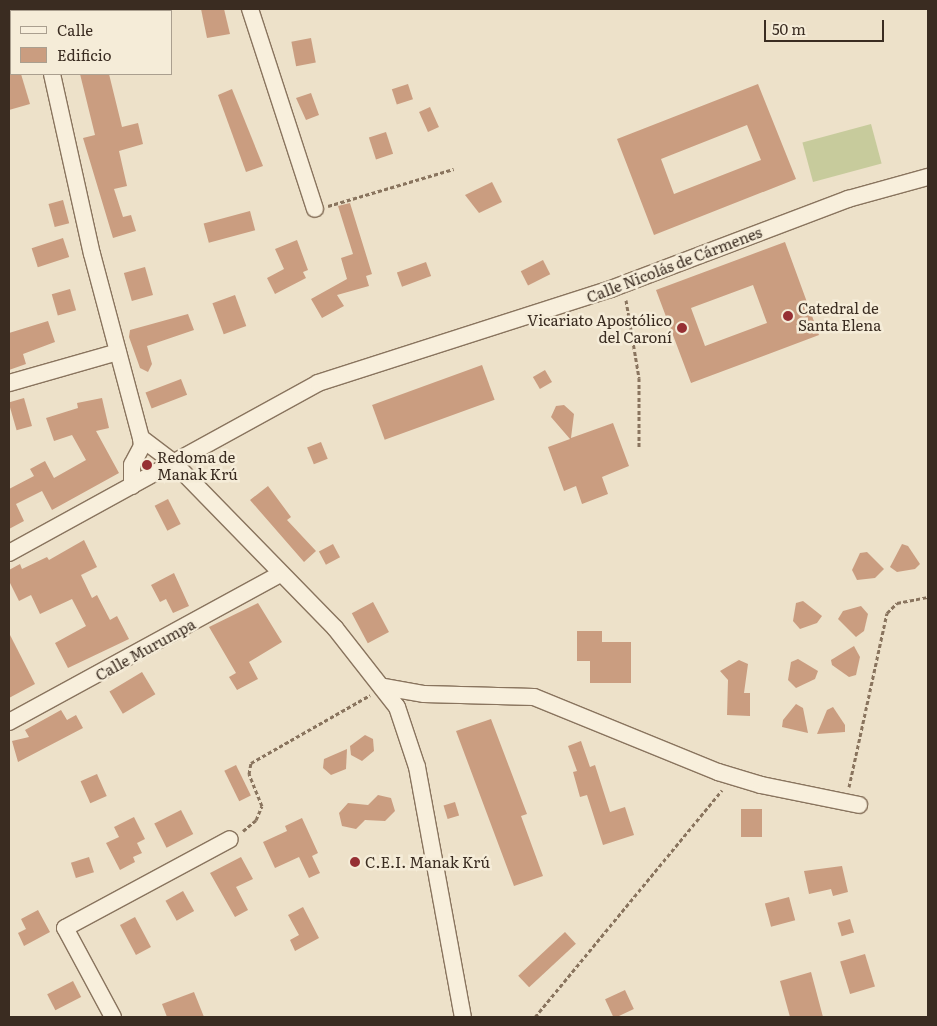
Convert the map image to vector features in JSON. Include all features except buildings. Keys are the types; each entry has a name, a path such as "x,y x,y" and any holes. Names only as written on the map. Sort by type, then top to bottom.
{"street":[{"path":"250,9 315,209"},
{"path":"52,75 118,352 142,438 142,446 132,465 132,486"},
{"name":"Calle Nicolás de Cármenes","path":"9,553 318,384 621,285 848,199 928,177"},
{"path":"9,383 118,352"},
{"path":"142,438 174,463 280,574 335,628 384,688 405,725 417,767 462,1017"},
{"name":"Calle Murumpa","path":"9,722 280,574"},
{"path":"384,688 424,694 534,697 732,777 852,804"},
{"path":"113,1017 65,928 230,840"}],"path":[{"path":"315,209 454,169"},
{"path":"621,285 637,359 638,447"},
{"path":"852,804 888,613 897,603 928,597"},
{"path":"230,840 261,812 249,774 251,763 384,688"},
{"path":"535,1017 732,777"}],"green space":[{"path":"871,124 882,164 813,182 802,142"}],"place":[{"name":"Catedral de Santa Elena","path":"788,316"},
{"name":"Vicariato Apostólico del Caroní","path":"682,328"},
{"name":"Redoma de Manak Krú","path":"147,465"},
{"name":"C.E.I. Manak Krú","path":"355,862"}]}
